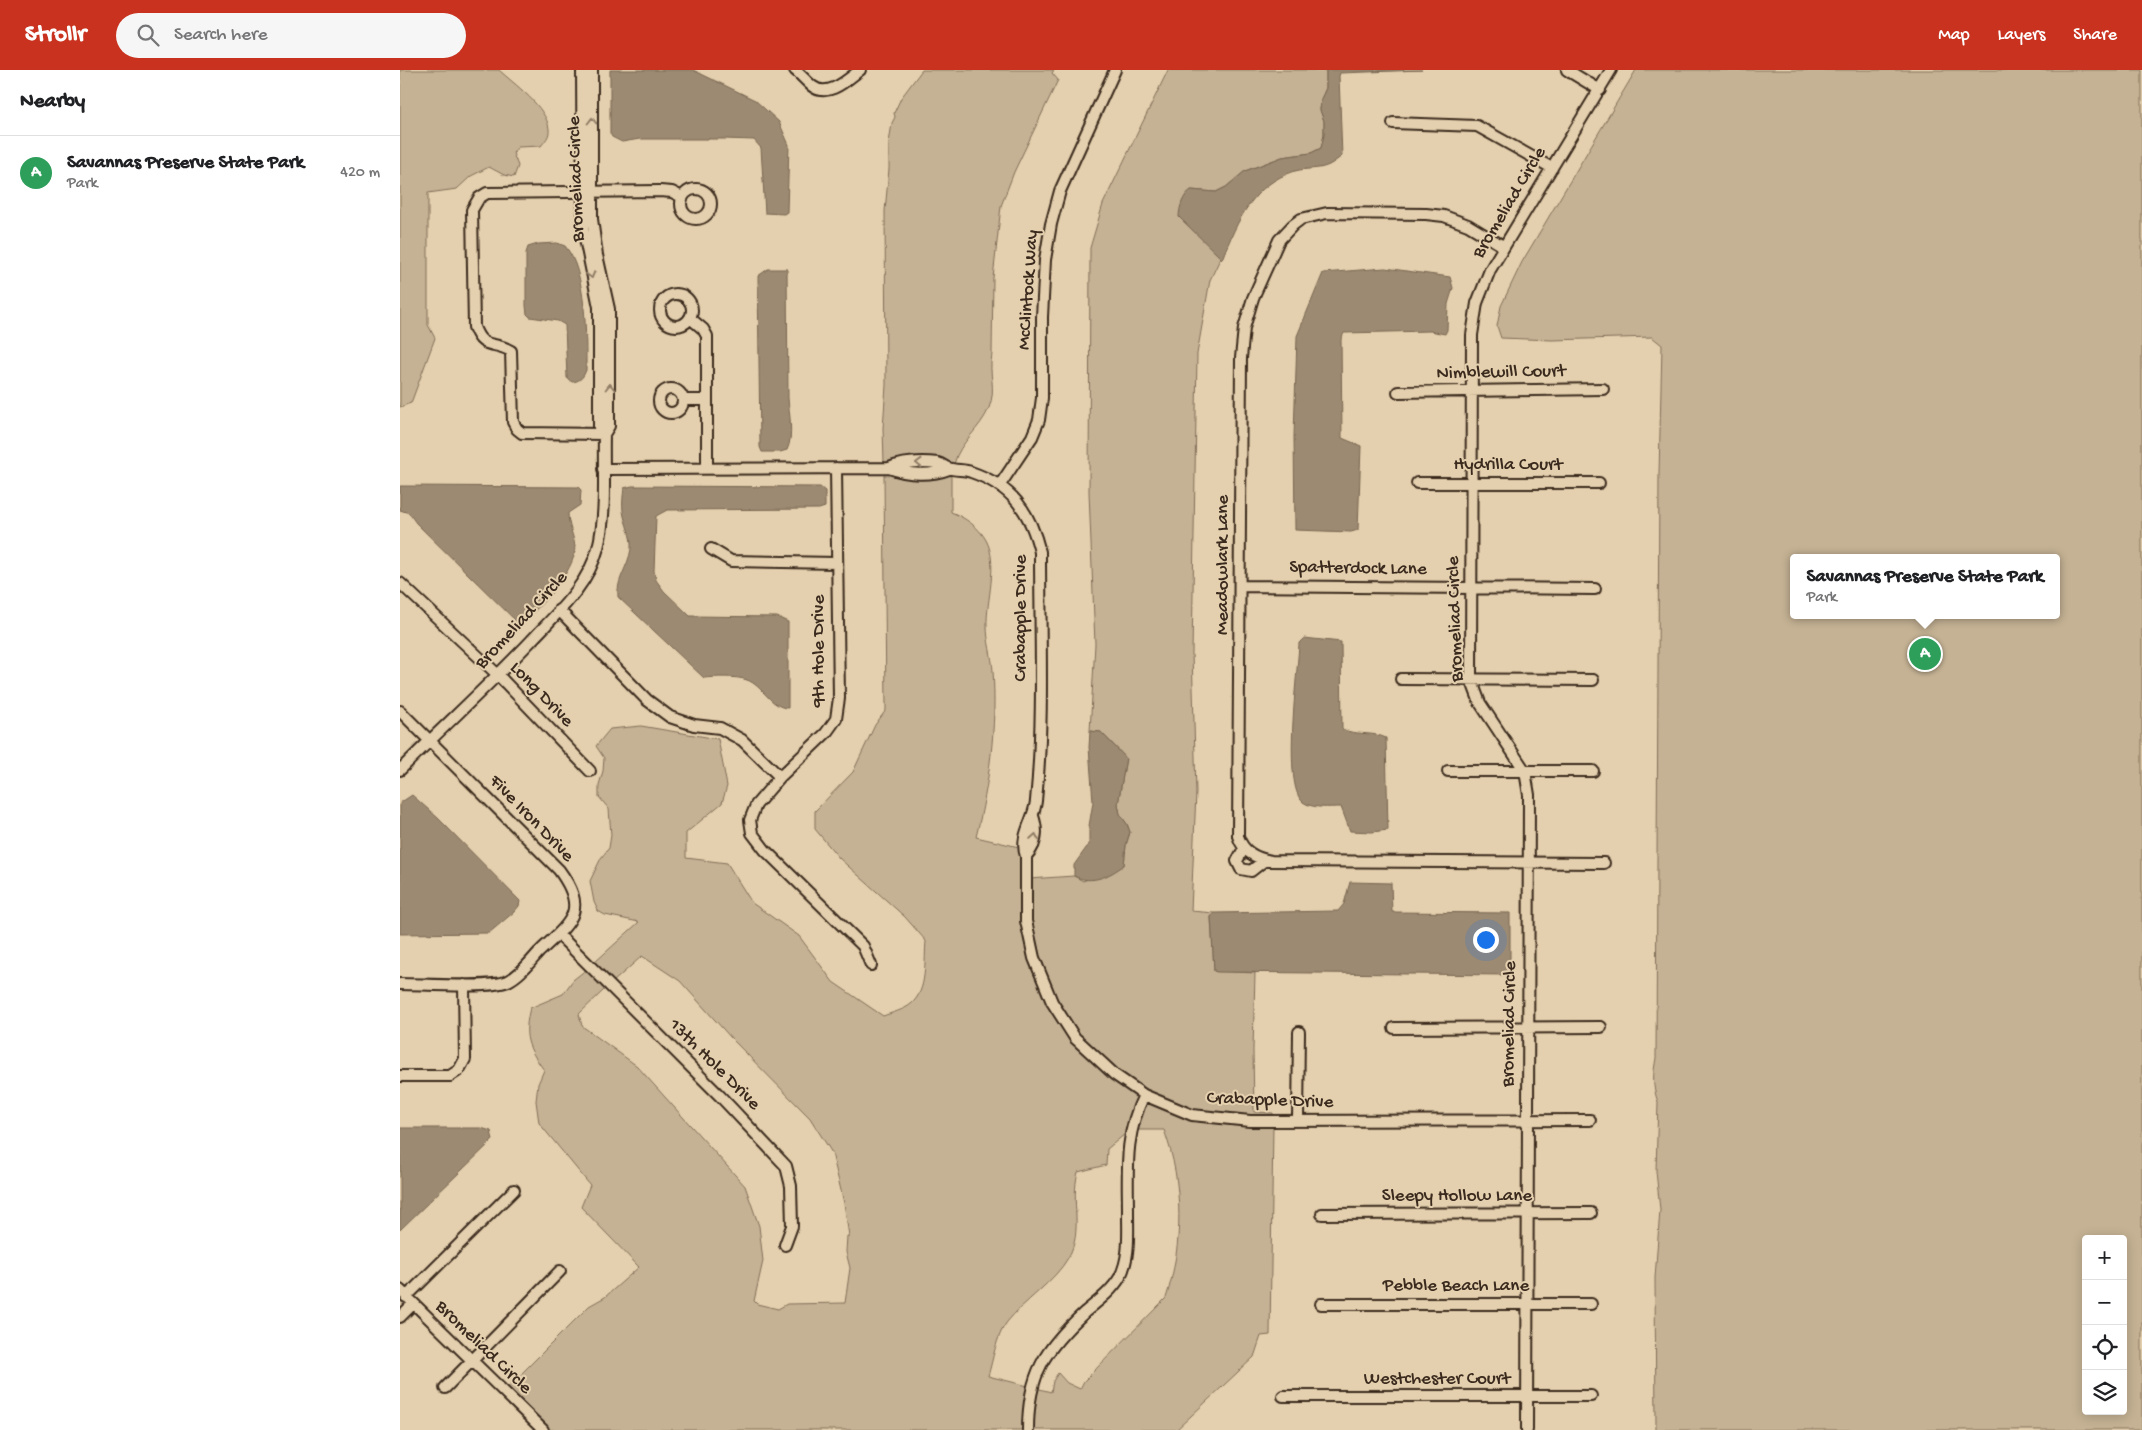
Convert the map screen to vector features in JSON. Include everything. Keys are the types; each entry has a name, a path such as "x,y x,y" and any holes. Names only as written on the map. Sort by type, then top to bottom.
{"street":[{"name":"Bromeliad Circle","path":"582,70 581,193 584,238 599,307 599,426 604,434"},
{"name":"Bromeliad Circle","path":"400,770 498,675 559,610 584,579 598,548 602,524 604,434 609,426 610,323 608,299 592,230 592,70"},
{"path":"795,70 813,88 827,90 838,87 860,70"},
{"name":"McClintock Way","path":"1000,485 1032,437 1039,420 1042,398 1042,317 1045,260 1058,199 1079,146 1115,70"},
{"path":"1568,70 1600,90"},
{"name":"Bromeliad Circle","path":"1527,1430 1526,1304 1528,1214 1526,1119 1530,862 1529,795 1524,771 1480,703 1471,679 1472,335 1476,309 1485,280 1611,70"},
{"path":"1393,123 1477,126 1552,168"},
{"path":"604,434 522,433 516,429 513,422 511,351 501,345 486,344 478,339 474,327 472,210 479,198 487,193 672,192 682,197"},
{"name":"Meadowlark Lane","path":"1244,848 1238,836 1237,823 1241,586 1242,343 1253,298 1280,240 1300,219 1318,214 1343,212 1444,216 1468,225 1504,246"},
{"path":"690,318 703,328 707,336 706,468"},
{"name":"Nimblewill Court","path":"1398,392 1604,389"},
{"path":"683,400 707,400"},
{"name":"Crabapple Drive","path":"603,468 889,468 902,473 938,473 950,469 970,471 1000,485 1021,506 1034,529 1040,552 1039,754 1033,816 1028,825 1024,848 1026,856 1026,921 1034,958 1052,1002 1075,1038 1115,1075 1144,1095 1192,1115 1250,1121 1590,1120"},
{"name":"9th Hole Drive","path":"836,468 839,698 836,719 826,733 780,777 756,806 750,820 752,833 765,850 863,946 871,965"},
{"name":"Hydrilla Court","path":"1417,483 1599,483"},
{"path":"711,549 731,561 836,563"},
{"name":"Long Drive","path":"400,582 498,675 590,771"},
{"name":"Spatterdock Lane","path":"1241,586 1595,589"},
{"path":"559,610 647,700 670,717 694,724 720,728 742,740 780,777"},
{"path":"1401,679 1593,680"},
{"name":"Five Iron Drive","path":"400,712 559,870 571,887 575,902 573,916 558,934 520,972 508,981 464,985 400,984"},
{"path":"1448,770 1593,771"},
{"path":"1265,860 1251,871 1241,869 1237,864 1237,858 1244,848 1253,856 1265,860 1604,863"},
{"name":"13th Hole Drive","path":"558,934 727,1103 786,1166 791,1186 792,1226 785,1245"},
{"path":"400,1076 450,1076 459,1070 465,1059 464,985"},
{"path":"1394,1028 1601,1027"},
{"path":"1298,1121 1299,1032"},
{"path":"1028,1430 1031,1391 1044,1357 1060,1337 1120,1277 1129,1252 1128,1155 1130,1130 1144,1095"},
{"path":"400,1317 407,1297 514,1190"},
{"name":"Sleepy Hollow Lane","path":"1322,1214 1592,1213"},
{"path":"445,1388 560,1271"},
{"name":"Bromeliad Circle","path":"407,1297 470,1361 543,1430"},
{"name":"Pebble Beach Lane","path":"1321,1304 1591,1304"},
{"name":"Westchester Court","path":"1283,1396 1591,1396"}],"shaded area":[{"path":"400,70 499,70 536,104 547,121 549,134 541,146 518,147 513,153 518,166 514,177 504,175 489,167 471,176 457,189 428,193 428,325 435,338 411,403 400,407"},
{"path":"610,70 693,70 755,100 779,122 789,145 787,212 784,214 765,213 761,148 754,140 640,139 622,142 612,137 610,133"},
{"path":"922,70 1054,70 1052,73 1058,80 1014,172 1001,206 993,278 991,401 981,423 965,442 954,464 910,458 884,463 883,428 886,385 885,211 889,169 889,143 892,123 895,117 894,113 901,98"},
{"path":"1168,70 1326,70 1326,88 1321,99 1320,110 1324,121 1324,135 1321,148 1311,153 1282,157 1245,171 1226,187 1216,192 1191,190 1198,234 1221,257 1210,280 1197,354 1192,653 1196,792 1191,911 1214,913 1211,917 1214,971 1255,973 1254,1112 1273,1113 1273,1117 1223,1115 1191,1109 1142,1087 1117,1071 1075,1029 1058,1005 1045,978 1036,950 1029,915 1029,879 1074,876 1083,881 1124,865 1126,845 1130,832 1120,814 1118,804 1126,758 1101,732 1090,731 1095,644 1089,492 1090,248 1103,204"},
{"path":"1326,70 1422,70 1340,73 1342,156 1325,167 1295,171 1280,177 1268,185 1248,206 1234,231 1222,259 1179,217 1184,198 1191,190 1216,192 1226,187 1245,171 1282,157 1311,153 1321,148 1324,135 1324,121 1320,110 1321,99 1326,88"},
{"path":"1636,70 2142,70 2142,1430 1656,1430 1655,1278 1660,1210 1656,1171 1658,1102 1655,1091 1654,1069 1656,1058 1659,474 1662,345 1652,337 1552,340 1501,338 1497,326 1501,306 1522,262"},
{"path":"557,243 565,246 572,257 578,271 584,305 586,370 581,379 572,382 567,378 565,325 558,321 530,317 527,314 526,306 526,253 528,247 538,244"},
{"path":"1385,268 1450,277 1453,288 1448,304 1447,330 1445,334 1430,331 1344,333 1341,339 1342,438 1361,446 1358,530 1351,532 1295,530 1294,436 1297,336 1323,273"},
{"path":"768,269 787,269 788,398 791,431 787,450 780,452 762,452 760,447 758,276"},
{"path":"884,473 902,478 938,478 951,475 951,512 971,523 986,540 992,560 987,626 993,671 994,713 985,797 976,837 1019,847 1022,858 1021,921 1030,960 1048,1004 1072,1041 1138,1097 1131,1112 1125,1134 1107,1149 1106,1165 1078,1172 1075,1194 1075,1237 1073,1248 1068,1258 1055,1275 1007,1322 997,1341 988,1376 1028,1386 1024,1407 1024,1430 550,1430 506,1389 589,1306 605,1297 639,1267 581,1207 590,1185 539,1123 536,1101 538,1084 544,1070 530,1048 528,1041 527,1026 530,1008 563,994 573,980 587,969 606,988 579,1014 582,1026 637,1066 745,1186 759,1226 763,1261 754,1301 757,1304 778,1309 787,1304 845,1303 850,1268 846,1252 847,1236 849,1236 844,1203 832,1153 810,1118 732,1039 680,981 642,956 613,982 594,963 639,922 605,915 598,911 594,902 590,881 601,858 609,848 611,835 609,809 599,797 599,785 604,758 596,746 610,729 641,726 718,739 727,786 722,803 686,833 686,858 727,863 752,903 799,936 833,982 883,1016 901,1010 911,1004 923,983 926,941 905,917 839,858 815,829 815,811 853,772 875,725 886,710"},
{"path":"400,486 578,487 581,490 580,505 568,513 575,547 574,557 563,578 536,610 520,625 416,523 409,513 400,510"},
{"path":"632,486 820,487 825,491 825,507 819,509 667,510 656,516 654,571 656,580 664,591 690,616 777,617 788,622 788,708 777,704 757,686 747,680 732,677 704,678 618,597 620,579 631,549 623,511 624,488"},
{"path":"1304,638 1341,642 1342,729 1386,738 1388,830 1372,832 1350,831 1341,807 1311,806 1303,802 1297,792 1293,774 1293,727 1299,643"},
{"path":"1090,731 1101,732 1126,758 1118,804 1120,814 1130,832 1126,845 1124,865 1107,876 1087,880 1074,876 1074,865 1089,844 1089,826 1093,802 1089,747"},
{"path":"412,795 438,818 520,901 519,906 514,912 489,933 400,934 400,803"},
{"path":"1350,882 1391,883 1392,912 1510,913 1510,973 1506,975 1214,971 1211,917 1214,913 1338,911 1344,904"},
{"path":"1146,1101 1192,1120 1250,1126 1273,1126 1270,1335 1261,1336 1254,1357 1176,1430 1033,1430 1033,1407 1036,1388 1051,1392 1053,1381 1058,1373 1067,1383 1080,1389 1084,1381 1166,1298 1176,1257 1179,1214 1178,1193 1171,1150 1164,1130 1135,1130"},
{"path":"400,1128 481,1128 491,1131 493,1140 400,1230"}],"place":[{"name":"Savannas Preserve State Park","path":"1925,654"}]}
